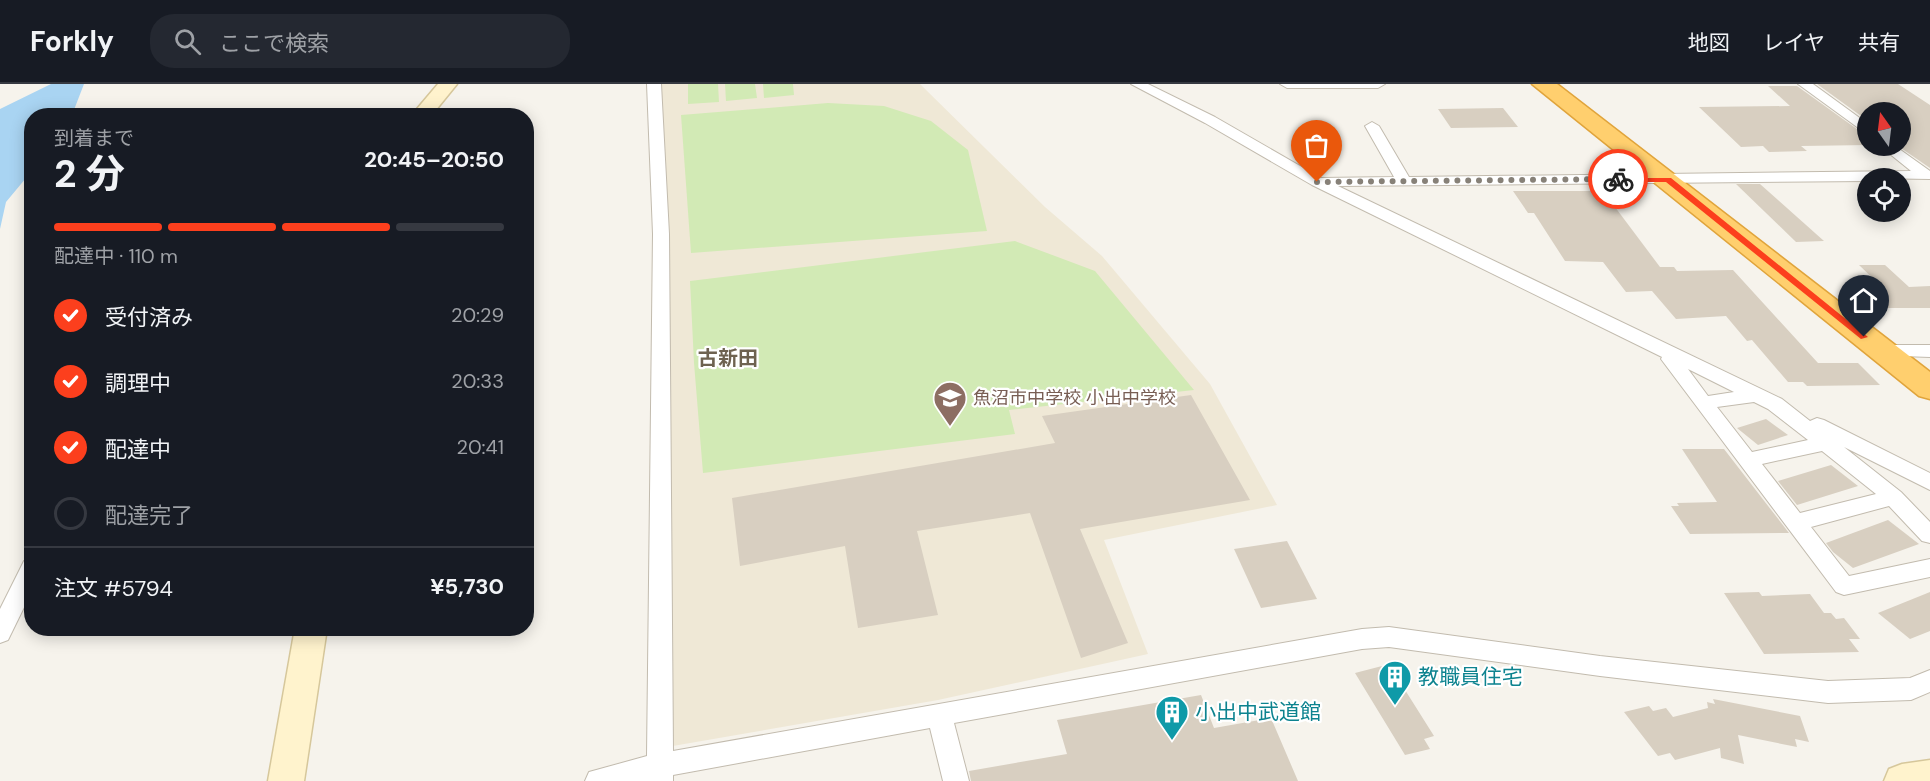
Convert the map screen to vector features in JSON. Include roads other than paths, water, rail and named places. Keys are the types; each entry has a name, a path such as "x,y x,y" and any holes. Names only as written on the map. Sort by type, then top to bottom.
{"highway":[{"path":"1543,84 1930,388"}],"main road":[{"path":"427,108 448,84"},
{"path":"286,781 310,636"},
{"path":"1902,781 1930,777"}],"street":[{"path":"654,84 661,234 660,773"},
{"path":"1138,84 1210,120 1317,182 1755,394 1930,482"},
{"path":"1287,84 1378,84"},
{"path":"1805,84 1857,123"},
{"path":"1372,126 1404,182"},
{"path":"1901,156 1928,175"},
{"path":"1317,182 1668,180 1928,175"},
{"path":"1881,351 1930,351"},
{"path":"1670,359 1844,586 1930,568"},
{"path":"1704,403 1755,394"},
{"path":"1775,404 1894,497 1930,535"},
{"path":"1747,460 1825,443"},
{"path":"1795,523 1894,497"},
{"path":"0,633 24,584"},
{"path":"598,781 660,773 939,714 1362,639 1389,637 1600,666 1828,692 1911,689 1930,681"},
{"path":"939,714 956,781"}],"water":[{"path":"51,84 84,84 75,108 24,108 24,180 6,202 0,229 0,109"}],"place":[{"name":"魚沼市中学校 小出中学校","path":"950,427"},
{"name":"教職員住宅","path":"1395,706"},
{"name":"小出中武道館","path":"1172,741"}],"district":[{"name":"古新田","path":"728,358"}]}
